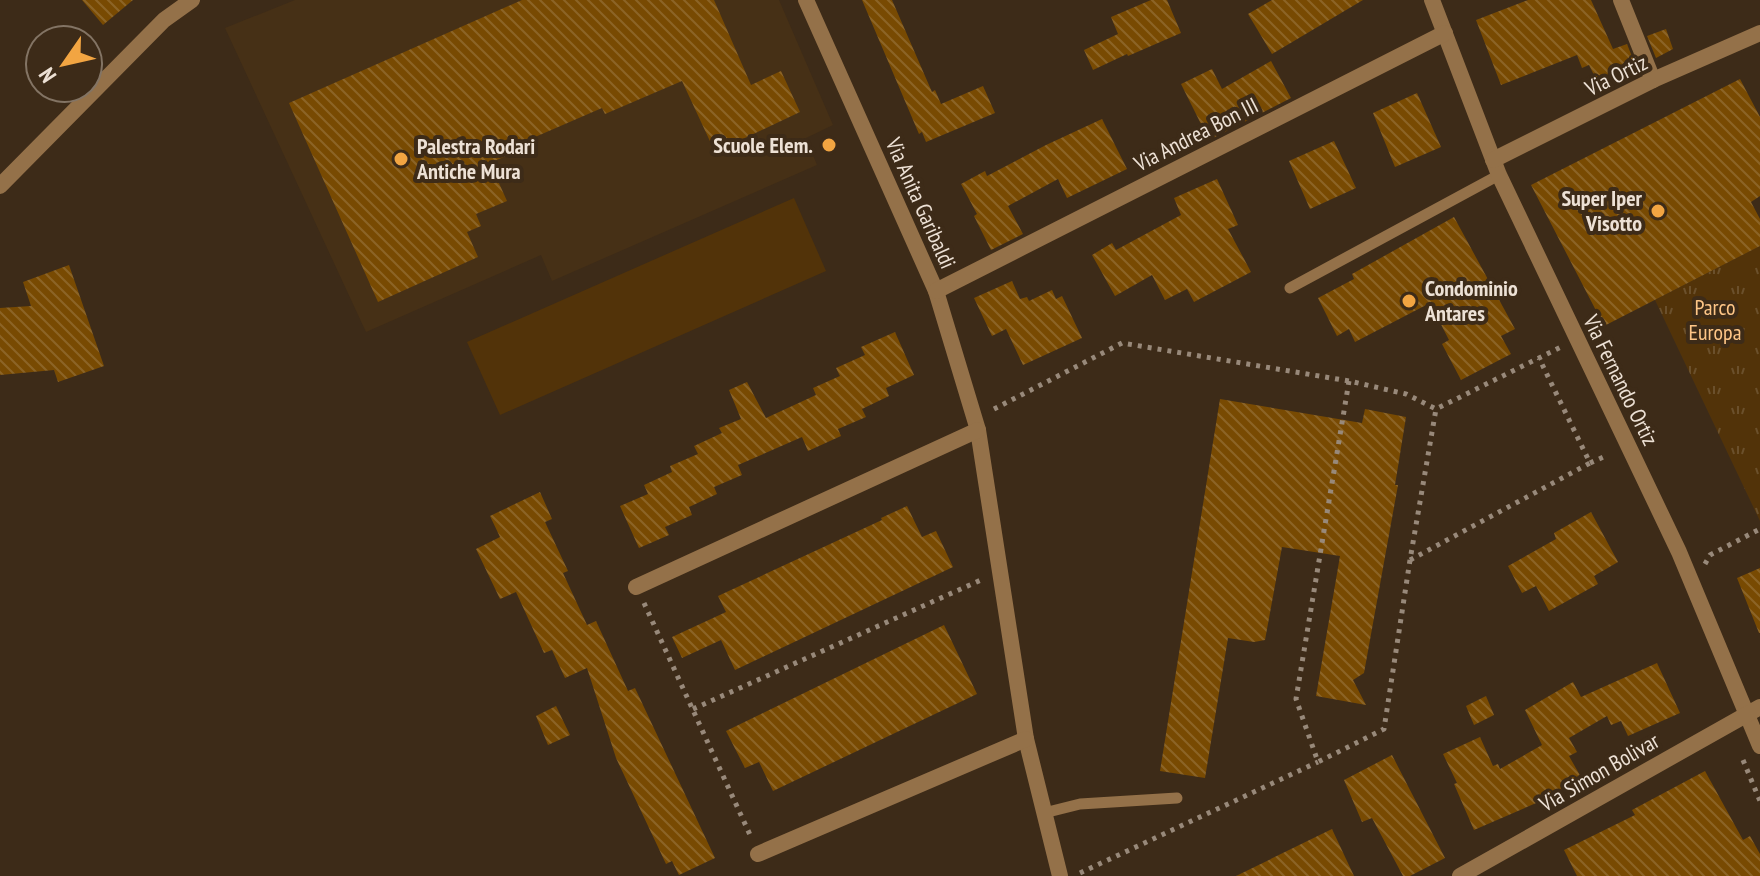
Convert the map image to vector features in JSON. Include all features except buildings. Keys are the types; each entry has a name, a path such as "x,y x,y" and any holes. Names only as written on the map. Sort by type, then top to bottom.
{"street":[{"path":"0,186 164,20 192,0"},
{"name":"Via Anita Garibaldi","path":"806,0 936,291 978,430 1026,739 1060,876"},
{"path":"1432,0 1445,33"},
{"path":"1621,0 1653,80"},
{"name":"Via Andrea Bon III","path":"936,291 1445,33"},
{"name":"Via Fernando Ortiz","path":"1445,33 1496,168 1753,710 1760,746"},
{"name":"Via Ortiz","path":"1496,168 1653,80 1760,33"},
{"path":"636,587 978,430"},
{"name":"Via Simon Bolivar","path":"1460,876 1753,710"},
{"path":"758,854 1026,739"}],"lane":[{"path":"1290,288 1496,168"},
{"path":"1044,813 1080,804 1177,798"}],"path":[{"path":"993,410 1122,343 1349,381 1406,394 1436,409"},
{"path":"1436,409 1565,345"},
{"path":"1410,560 1590,463 1539,358"},
{"path":"1318,762 1296,699 1349,381"},
{"path":"1080,873 1384,729 1436,409"},
{"path":"1705,568 1710,555 1760,529"},
{"path":"693,709 982,580"},
{"path":"636,587 758,854"},
{"path":"1740,753 1760,801"}],"shaded area":[{"path":"295,0 779,0 833,125 806,138 817,165 552,281 541,255 366,332 225,28"}],"green space":[{"path":"794,198 826,271 500,415 467,342"},
{"name":"Parco Europa","path":"1760,246 1760,521 1655,300"}],"place":[{"name":"Scuole Elem.","path":"829,145"},
{"name":"Palestra Rodari Antiche Mura","path":"401,159"},
{"name":"Super Iper Visotto","path":"1658,211"},
{"name":"Condominio Antares","path":"1409,301"}]}
